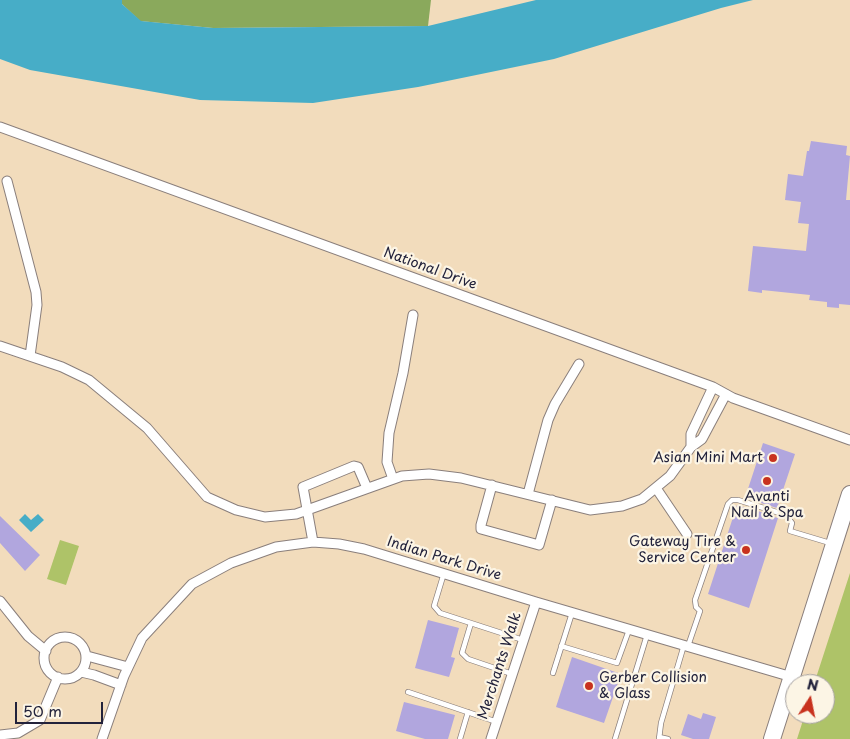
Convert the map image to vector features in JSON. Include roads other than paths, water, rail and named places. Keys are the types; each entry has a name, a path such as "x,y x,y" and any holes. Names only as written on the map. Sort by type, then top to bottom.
{"highway":[{"path":"793,674 850,494"},
{"path":"772,739 785,699"}],"street":[{"name":"National Drive","path":"0,127 713,387 726,394 850,440"},
{"path":"7,181 36,292 37,306 30,356"},
{"path":"393,479 387,462 388,433 404,373 413,315"},
{"path":"0,346 62,367 88,380 147,428 207,497 236,510 266,518 296,514 402,476 429,474 461,478 590,510 622,506 642,499 670,476 691,447 702,439 726,394"},
{"path":"528,494 548,420 555,404 579,364"},
{"path":"691,447 691,434 713,387"},
{"path":"313,542 303,487 354,466 358,467 367,488"},
{"path":"492,485 481,529 539,546 552,500"},
{"path":"656,488 688,534"},
{"name":"Indian Park Drive","path":"102,739 128,667 142,638 192,584 231,562 276,547 313,542 339,544 364,549 785,676"},
{"path":"0,601 28,636 46,651"},
{"name":"Merchants Walk","path":"491,739 536,602"},
{"path":"64,637 80,642 87,656 86,665 81,672 70,678 58,677 51,673 44,659 50,644 56,639 64,637"},
{"path":"87,656 128,667"},
{"path":"81,672 121,685"},
{"path":"0,735 18,733 40,720 58,677"}],"lane":[{"path":"668,739 659,738 661,723 686,646 700,611 696,607 695,600 728,504 732,500 738,500 786,515 792,523 790,531 834,544"},
{"path":"444,574 434,606 440,613 524,640"},
{"path":"552,673 572,613"},
{"path":"471,623 462,653 468,659 512,674"},
{"path":"561,646 617,663 629,630"},
{"path":"614,739 647,635"},
{"path":"408,692 497,722"},
{"path":"460,739 468,712"}],"water":[{"path":"0,0 122,0 122,4 141,21 213,28 428,26 536,0 753,0 554,59 418,87 313,103 200,100 30,70 0,59"},
{"path":"25,514 31,520 38,514 44,520 31,532 19,520"}],"place":[{"name":"Asian Mini Mart","path":"773,458"},
{"name":"Avanti Nail & Spa","path":"767,481"},
{"name":"Gateway Tire & Service Center","path":"746,550"},
{"name":"Gerber Collision & Glass","path":"589,686"}]}
